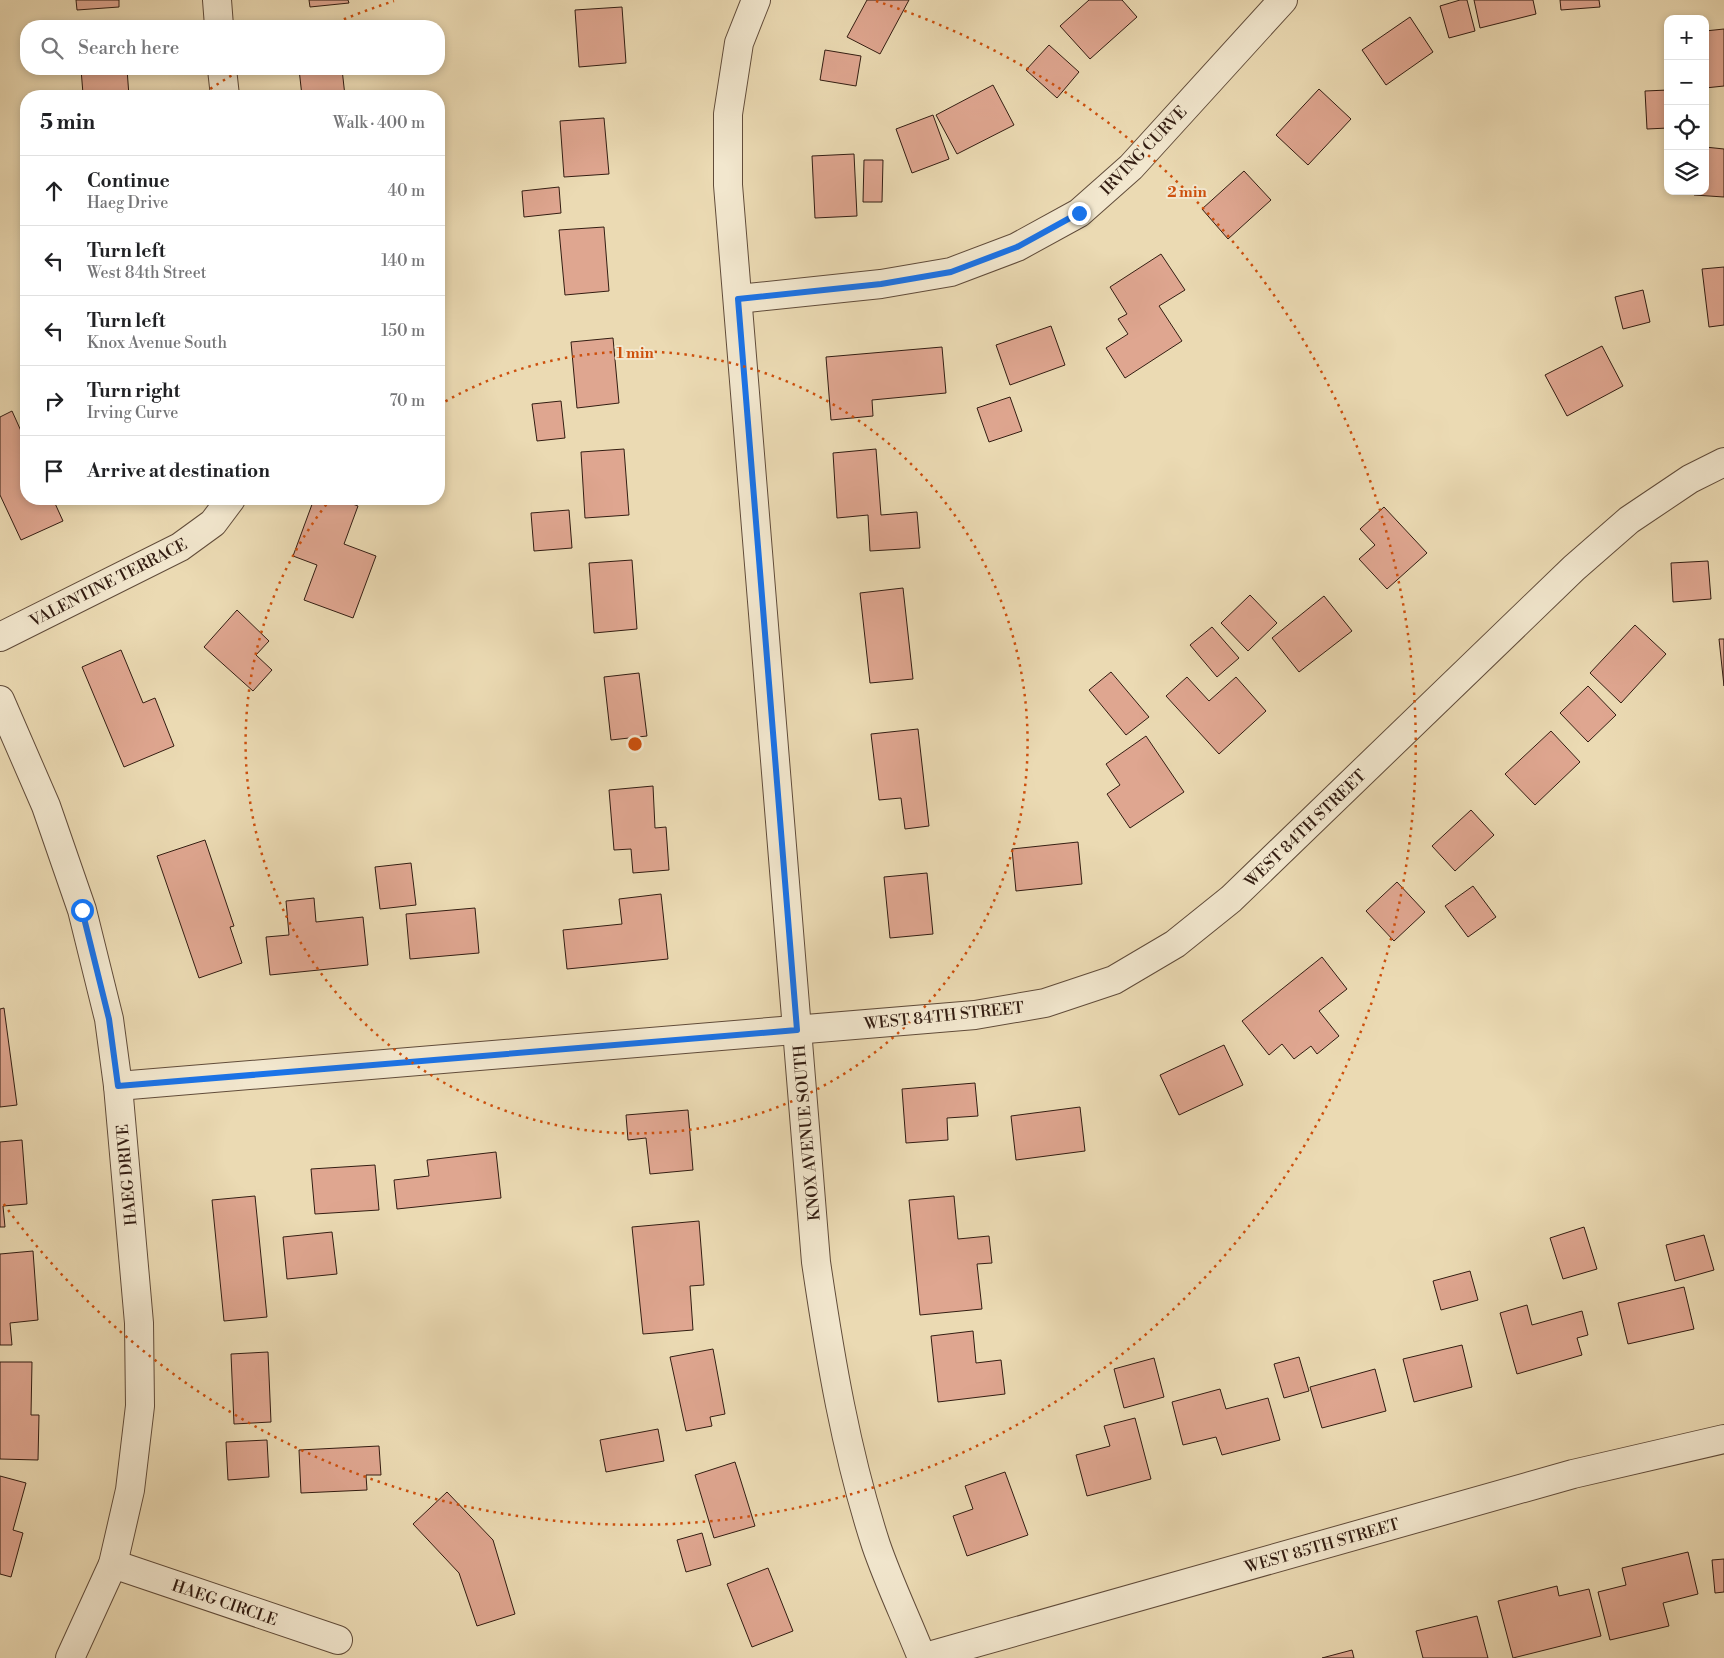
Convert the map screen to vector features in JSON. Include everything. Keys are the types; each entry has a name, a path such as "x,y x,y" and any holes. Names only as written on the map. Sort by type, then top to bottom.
{"street":[{"path":"217,0 219,20"},
{"name":"KNOX AVENUE SOUTH","path":"756,0 739,43 728,114 728,185 816,1262 830,1358 851,1452 877,1546 922,1658"},
{"name":"IRVING CURVE","path":"738,299 881,284 951,272 1017,247 1079,213 1131,167 1283,0"},
{"path":"223,75 224,90"},
{"name":"WEST 84TH STREET","path":"118,1086 975,1015 1045,1003 1114,980 1175,944 1231,899 1574,568 1629,520 1690,479 1724,462"},
{"name":"VALENTINE TERRACE","path":"0,637 180,547 214,523 227,505"},
{"name":"HAEG DRIVE","path":"0,700 46,806 82,910 109,1019 118,1086 139,1323 140,1406 130,1490 113,1564 70,1658"},
{"name":"WEST 85TH STREET","path":"922,1658 1573,1474 1724,1440"},
{"name":"HAEG CIRCLE","path":"113,1564 338,1640"}],"building":[{"path":"76,0 119,0 119,7 77,10"},
{"path":"309,0 348,0 349,3 310,7"},
{"path":"867,0 909,0 880,54 847,37"},
{"path":"1089,0 1122,0 1137,17 1090,59 1060,26"},
{"path":"1460,0 1467,0 1475,31 1449,38 1440,6"},
{"path":"1474,0 1533,0 1536,14 1480,28"},
{"path":"1560,0 1599,0 1600,7 1561,10"},
{"path":"622,7 626,63 579,67 575,10"},
{"path":"1410,17 1433,52 1386,85 1362,50"},
{"path":"1724,29 1724,86 1709,88 1709,31"},
{"path":"1049,45 1079,72 1057,98 1026,70"},
{"path":"825,50 861,56 856,86 820,80"},
{"path":"81,75 127,75 129,90 83,90"},
{"path":"300,75 343,75 344,90 301,90"},
{"path":"993,85 1014,125 957,154 936,115"},
{"path":"1319,89 1351,119 1308,165 1276,135"},
{"path":"1664,90 1664,128 1647,129 1645,91"},
{"path":"933,115 949,159 912,173 896,129"},
{"path":"604,118 609,174 564,177 560,121"},
{"path":"1709,147 1724,149 1724,197 1694,195 1709,195"},
{"path":"854,154 857,216 815,218 812,156"},
{"path":"864,160 883,160 882,202 863,202"},
{"path":"1244,171 1271,200 1228,239 1202,209"},
{"path":"559,187 561,213 524,217 522,191"},
{"path":"604,227 609,291 565,295 559,230"},
{"path":"1161,254 1185,290 1159,306 1182,341 1125,378 1106,348 1128,334 1118,319 1127,314 1110,287"},
{"path":"1724,267 1724,325 1709,327 1702,269"},
{"path":"1643,290 1650,322 1623,329 1615,297"},
{"path":"1051,326 1065,365 1010,385 996,345"},
{"path":"613,338 619,403 577,408 571,342"},
{"path":"1602,346 1623,386 1567,416 1545,375"},
{"path":"942,347 946,393 872,400 873,416 831,420 826,357"},
{"path":"1010,397 1022,431 989,442 977,408"},
{"path":"561,401 565,438 537,441 532,404"},
{"path":"12,411 20,429 20,505 56,505 63,521 21,540 0,495 0,417"},
{"path":"624,449 629,515 585,518 581,452"},
{"path":"876,449 881,515 917,512 920,548 870,551 868,515 837,518 833,453"},
{"path":"312,505 358,506 344,544 376,556 353,618 304,600 317,565 293,556"},
{"path":"1384,507 1427,553 1387,589 1359,559 1375,545 1360,529"},
{"path":"569,510 572,548 534,551 531,513"},
{"path":"632,560 637,629 594,633 589,563"},
{"path":"1708,561 1711,599 1673,602 1671,563"},
{"path":"903,588 913,679 870,683 860,593"},
{"path":"1250,595 1277,623 1248,651 1221,623"},
{"path":"1324,596 1352,631 1299,672 1272,638"},
{"path":"237,610 269,641 256,655 272,670 253,691 204,647"},
{"path":"1635,625 1666,654 1621,703 1590,673"},
{"path":"1212,627 1239,658 1217,677 1190,645"},
{"path":"1719,639 1724,639 1724,686"},
{"path":"121,650 143,703 155,698 174,746 124,767 82,667"},
{"path":"1111,672 1149,717 1126,735 1089,690"},
{"path":"639,673 647,736 611,740 604,677"},
{"path":"1187,677 1209,701 1236,677 1266,711 1219,754 1166,696"},
{"path":"1588,686 1616,715 1588,742 1560,713"},
{"path":"918,729 929,826 905,829 901,798 879,800 871,734"},
{"path":"1551,731 1580,762 1535,805 1505,774"},
{"path":"1146,736 1184,792 1130,828 1107,794 1120,785 1106,764"},
{"path":"653,786 655,828 666,827 669,870 633,873 631,849 614,850 609,790"},
{"path":"1471,810 1494,835 1455,871 1432,846"},
{"path":"205,840 234,926 230,927 242,963 199,978 157,856"},
{"path":"1078,842 1082,884 1016,891 1012,849"},
{"path":"411,863 416,905 380,909 375,867"},
{"path":"927,873 933,934 890,938 884,877"},
{"path":"1397,882 1425,912 1394,941 1366,911"},
{"path":"1473,886 1496,917 1468,937 1445,906"},
{"path":"661,894 668,959 567,969 563,930 622,924 619,899"},
{"path":"314,898 316,922 363,917 368,965 270,975 266,937 289,935 286,901"},
{"path":"475,908 479,953 410,959 406,914"},
{"path":"1322,957 1347,989 1319,1011 1339,1036 1317,1054 1311,1046 1294,1059 1282,1044 1269,1055 1242,1021"},
{"path":"4,1008 17,1105 0,1107 0,1009"},
{"path":"1224,1045 1243,1085 1179,1115 1160,1075"},
{"path":"975,1083 978,1116 947,1118 948,1140 906,1143 902,1089"},
{"path":"1080,1107 1085,1151 1016,1160 1011,1116"},
{"path":"688,1110 693,1170 650,1174 646,1138 628,1140 626,1115"},
{"path":"22,1140 27,1204 3,1206 5,1227 0,1227 0,1142"},
{"path":"496,1152 501,1198 397,1209 394,1180 429,1176 427,1160"},
{"path":"375,1165 379,1210 315,1214 311,1169"},
{"path":"255,1196 267,1317 224,1321 212,1200"},
{"path":"954,1196 958,1239 989,1236 992,1263 977,1264 982,1309 920,1315 909,1200"},
{"path":"699,1221 704,1285 690,1286 693,1330 643,1334 632,1227"},
{"path":"1584,1227 1597,1269 1563,1279 1550,1238"},
{"path":"332,1232 337,1274 287,1279 283,1237"},
{"path":"1704,1235 1714,1270 1675,1281 1666,1245"},
{"path":"33,1251 38,1320 10,1323 12,1345 0,1345 0,1254"},
{"path":"1470,1271 1478,1300 1441,1310 1433,1281"},
{"path":"1684,1287 1694,1329 1628,1344 1618,1303"},
{"path":"1527,1305 1532,1325 1582,1311 1588,1335 1577,1338 1582,1355 1517,1374 1500,1313"},
{"path":"973,1331 976,1363 1001,1360 1005,1394 938,1402 931,1336"},
{"path":"1462,1345 1472,1387 1414,1402 1403,1359"},
{"path":"713,1349 725,1414 710,1417 712,1426 686,1431 670,1357"},
{"path":"268,1352 271,1422 234,1424 231,1354"},
{"path":"1299,1357 1309,1391 1284,1398 1274,1364"},
{"path":"1154,1358 1164,1397 1124,1408 1114,1369"},
{"path":"0,1362 32,1362 31,1415 39,1415 38,1460 0,1459"},
{"path":"1375,1369 1386,1411 1322,1428 1310,1387"},
{"path":"1220,1389 1226,1409 1268,1398 1280,1440 1222,1455 1216,1437 1183,1445 1172,1402"},
{"path":"1135,1418 1151,1479 1087,1496 1076,1455 1110,1446 1104,1426"},
{"path":"658,1429 664,1461 606,1472 600,1440"},
{"path":"267,1440 269,1477 228,1480 226,1442"},
{"path":"379,1446 381,1475 366,1475 367,1490 301,1493 299,1450"},
{"path":"735,1462 755,1526 714,1538 695,1475"},
{"path":"1005,1472 1028,1535 967,1556 953,1516 973,1509 965,1486"},
{"path":"0,1476 26,1483 13,1530 23,1533 11,1577 0,1574"},
{"path":"447,1492 493,1540 515,1614 477,1626 459,1573 413,1524"},
{"path":"702,1533 711,1565 686,1572 677,1540"},
{"path":"1688,1552 1698,1594 1663,1603 1669,1626 1610,1640 1598,1592 1626,1585 1622,1568"},
{"path":"1724,1559 1724,1592 1715,1593 1712,1560"},
{"path":"768,1568 793,1631 752,1647 727,1584"},
{"path":"1557,1586 1559,1596 1589,1589 1601,1636 1513,1658 1498,1601"},
{"path":"1477,1616 1488,1658 1423,1658 1416,1631"},
{"path":"1352,1650 1354,1658 1322,1658"}],"route":[{"path":"82,910 109,1019 118,1086 797,1030 738,299 881,284 951,272 1017,247 1079,213"}]}
